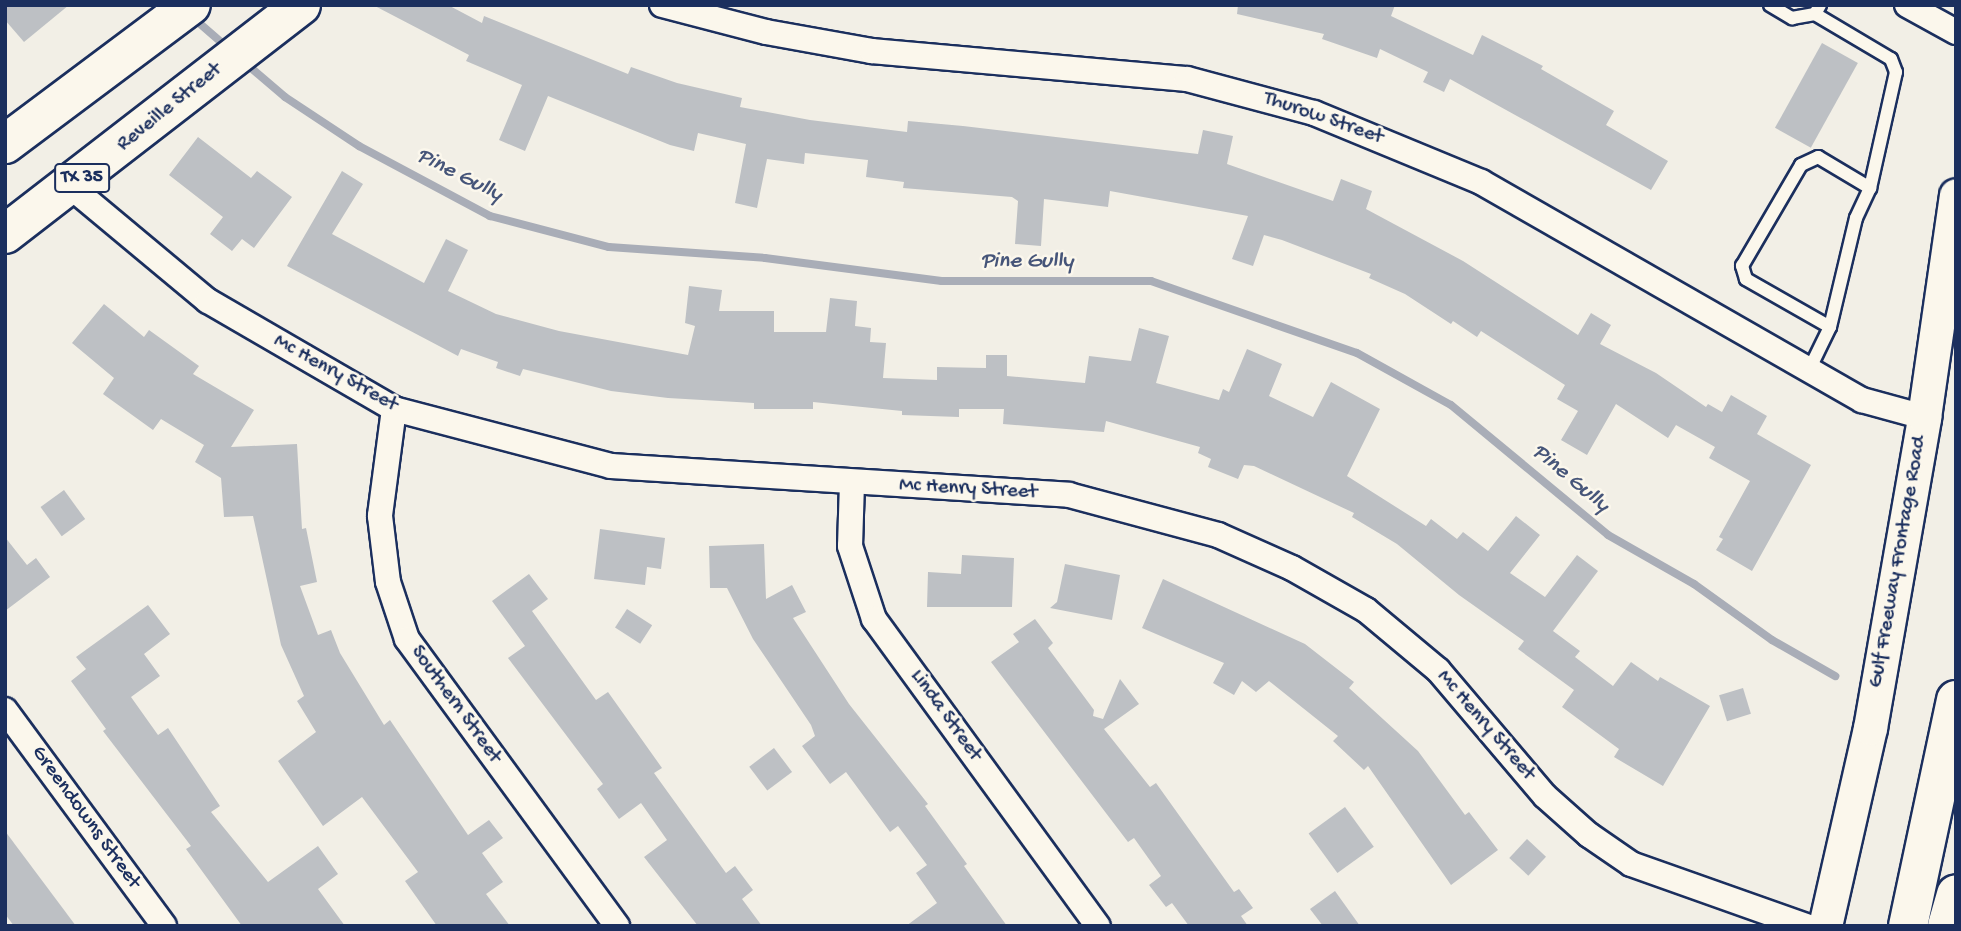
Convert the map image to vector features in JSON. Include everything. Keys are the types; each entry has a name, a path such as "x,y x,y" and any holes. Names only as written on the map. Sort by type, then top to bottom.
{"main road":[{"path":"10,132 191,5"},
{"name":"Reveille Street","path":"5,234 71,187 301,5"},
{"name":"Gulf Freeway Frontage Road","path":"1825,926 1870,729 1924,417 1956,195"},
{"path":"1908,926 1956,700"},
{"path":"1947,926 1956,894"}],"street":[{"name":"Thurow Street","path":"662,5 766,32 872,51 1140,72 1266,97 1373,135 1481,182 1861,400 1924,417"},
{"path":"1907,5 1956,32"},
{"name":"Mc Henry Street","path":"71,187 208,301 394,409 611,466 1069,495 1219,535 1293,568 1367,610 1438,670 1545,796 1589,835 1641,868 1807,926"},
{"name":"Southern Street","path":"394,409 380,516 388,582 407,639 617,926"},
{"name":"Linda Street","path":"852,483 850,546 874,619 1098,926"},
{"name":"Greendowns Street","path":"5,710 164,926"}],"lane":[{"path":"1770,5 1792,18 1818,10 1895,64 1870,188 1856,218 1830,327 1809,370"},
{"path":"1830,327 1746,279 1742,266 1801,165 1809,160 1818,157 1870,188"}],"building":[{"path":"5,5 69,5 24,42 5,20"},
{"path":"373,5 448,5 482,23 484,16 628,74 631,67 677,83 742,98 740,107 810,120 907,132 908,121 1198,154 1203,130 1233,136 1227,164 1333,201 1341,179 1372,191 1366,209 1463,261 1578,335 1591,313 1611,325 1600,344 1656,373 1706,407 1708,404 1722,412 1731,395 1767,416 1757,434 1811,465 1752,571 1716,550 1723,539 1719,537 1750,481 1709,458 1715,447 1676,425 1668,438 1616,404 1587,455 1561,440 1578,411 1557,399 1565,385 1481,331 1477,337 1453,321 1451,324 1405,294 1369,278 1371,274 1282,240 1264,235 1253,266 1232,259 1248,216 1110,191 1108,207 1044,199 1041,246 1015,244 1018,201 1012,197 903,188 904,182 866,177 868,160 805,153 804,164 767,159 757,208 735,203 746,144 698,133 694,151 670,145 548,96 525,151 499,140 522,85 466,61 469,55"},
{"path":"1238,5 1395,5 1391,16 1473,55 1482,35 1543,66 1541,69 1614,111 1606,125 1668,161 1651,190 1450,79 1444,92 1423,82 1428,72 1380,49 1377,58 1322,39 1324,34 1237,14"},
{"path":"1822,43 1858,63 1811,148 1775,128"},
{"path":"198,137 251,178 257,171 292,197 254,248 242,239 232,251 210,234 223,217 169,175"},
{"path":"342,171 363,184 332,234 424,283 446,239 468,250 448,291 496,314 559,331 688,355 695,326 685,323 689,286 722,290 719,311 774,311 774,332 826,332 830,298 857,301 855,326 871,328 870,342 886,343 883,378 937,380 937,367 986,368 986,355 1007,355 1007,376 1085,383 1089,356 1131,361 1139,328 1169,336 1156,383 1219,400 1223,389 1229,392 1247,349 1282,364 1269,396 1313,417 1331,382 1380,409 1347,476 1426,526 1431,519 1457,539 1463,532 1488,551 1516,516 1540,535 1510,573 1545,597 1577,555 1598,571 1553,631 1580,651 1575,657 1613,686 1631,662 1658,681 1660,677 1710,706 1663,786 1614,757 1619,749 1562,707 1574,690 1518,649 1524,641 1459,595 1397,544 1352,517 1354,513 1254,466 1244,465 1238,479 1208,467 1211,459 1198,453 1200,447 1106,421 1104,432 1003,424 1004,409 959,409 959,417 902,415 902,411 813,402 813,409 754,409 754,403 668,398 611,391 523,369 520,376 496,368 498,362 461,349 458,356 287,266"},
{"path":"104,304 144,337 149,330 199,366 193,374 254,410 231,447 297,444 302,529 306,528 317,582 300,586 318,635 331,630 340,653 384,725 390,720 468,835 489,820 503,838 482,853 503,882 486,894 510,926 437,926 405,881 418,872 362,797 323,826 278,761 316,732 297,701 304,696 281,645 253,516 224,517 221,478 195,462 204,445 161,419 153,430 103,394 114,378 72,343"},
{"path":"64,490 85,519 62,536 41,507"},
{"path":"600,529 665,538 661,569 647,567 645,585 594,579"},
{"path":"5,537 27,565 36,558 50,577 5,611"},
{"path":"764,544 766,599 792,585 806,612 793,618 849,704 928,804 925,806 1007,926 906,926 937,903 916,873 927,865 898,826 890,832 846,772 830,784 802,746 815,736 811,725 753,639 727,588 710,588 709,546"},
{"path":"962,555 1014,558 1012,607 927,607 928,572 961,574"},
{"path":"1065,564 1120,575 1112,620 1050,608 1057,602"},
{"path":"529,574 548,599 532,611 596,700 608,692 662,768 654,773 726,873 735,866 753,890 742,899 762,926 698,926 644,857 667,840 641,803 619,819 597,789 603,784 508,658 525,646 492,601"},
{"path":"1163,579 1305,644 1354,682 1349,688 1418,751 1465,815 1469,812 1498,850 1451,885 1368,766 1364,770 1333,741 1338,736 1269,681 1256,692 1242,681 1234,695 1213,683 1224,663 1142,628"},
{"path":"148,605 170,634 144,654 160,676 131,697 158,735 168,728 220,806 211,812 268,882 318,846 338,874 318,889 345,926 242,926 186,849 191,846 103,731 106,729 71,681 86,669 76,657"},
{"path":"627,609 652,625 640,644 615,627"},
{"path":"1035,619 1053,643 1048,648 1094,710 1093,716 1103,719 1120,679 1139,704 1104,729 1150,787 1156,783 1234,892 1239,889 1253,908 1241,916 1248,926 1189,926 1172,903 1166,907 1149,885 1161,876 1134,838 1128,842 991,662 1019,642 1013,634"},
{"path":"1743,688 1751,714 1727,721 1719,695"},
{"path":"774,748 792,772 767,791 749,767"},
{"path":"1345,807 1374,847 1337,873 1309,833"},
{"path":"5,831 76,926 14,926 5,914"},
{"path":"1527,839 1546,857 1528,876 1509,858"},
{"path":"1335,891 1360,926 1323,926 1310,909"}],"waterway":[{"name":"Pine Gully","path":"191,16 229,49"},
{"name":"Pine Gully","path":"244,62 285,97 359,146 490,216 609,247 765,258 942,281 1151,281 1357,353 1451,405 1608,535 1694,584 1772,640 1835,676"}]}
